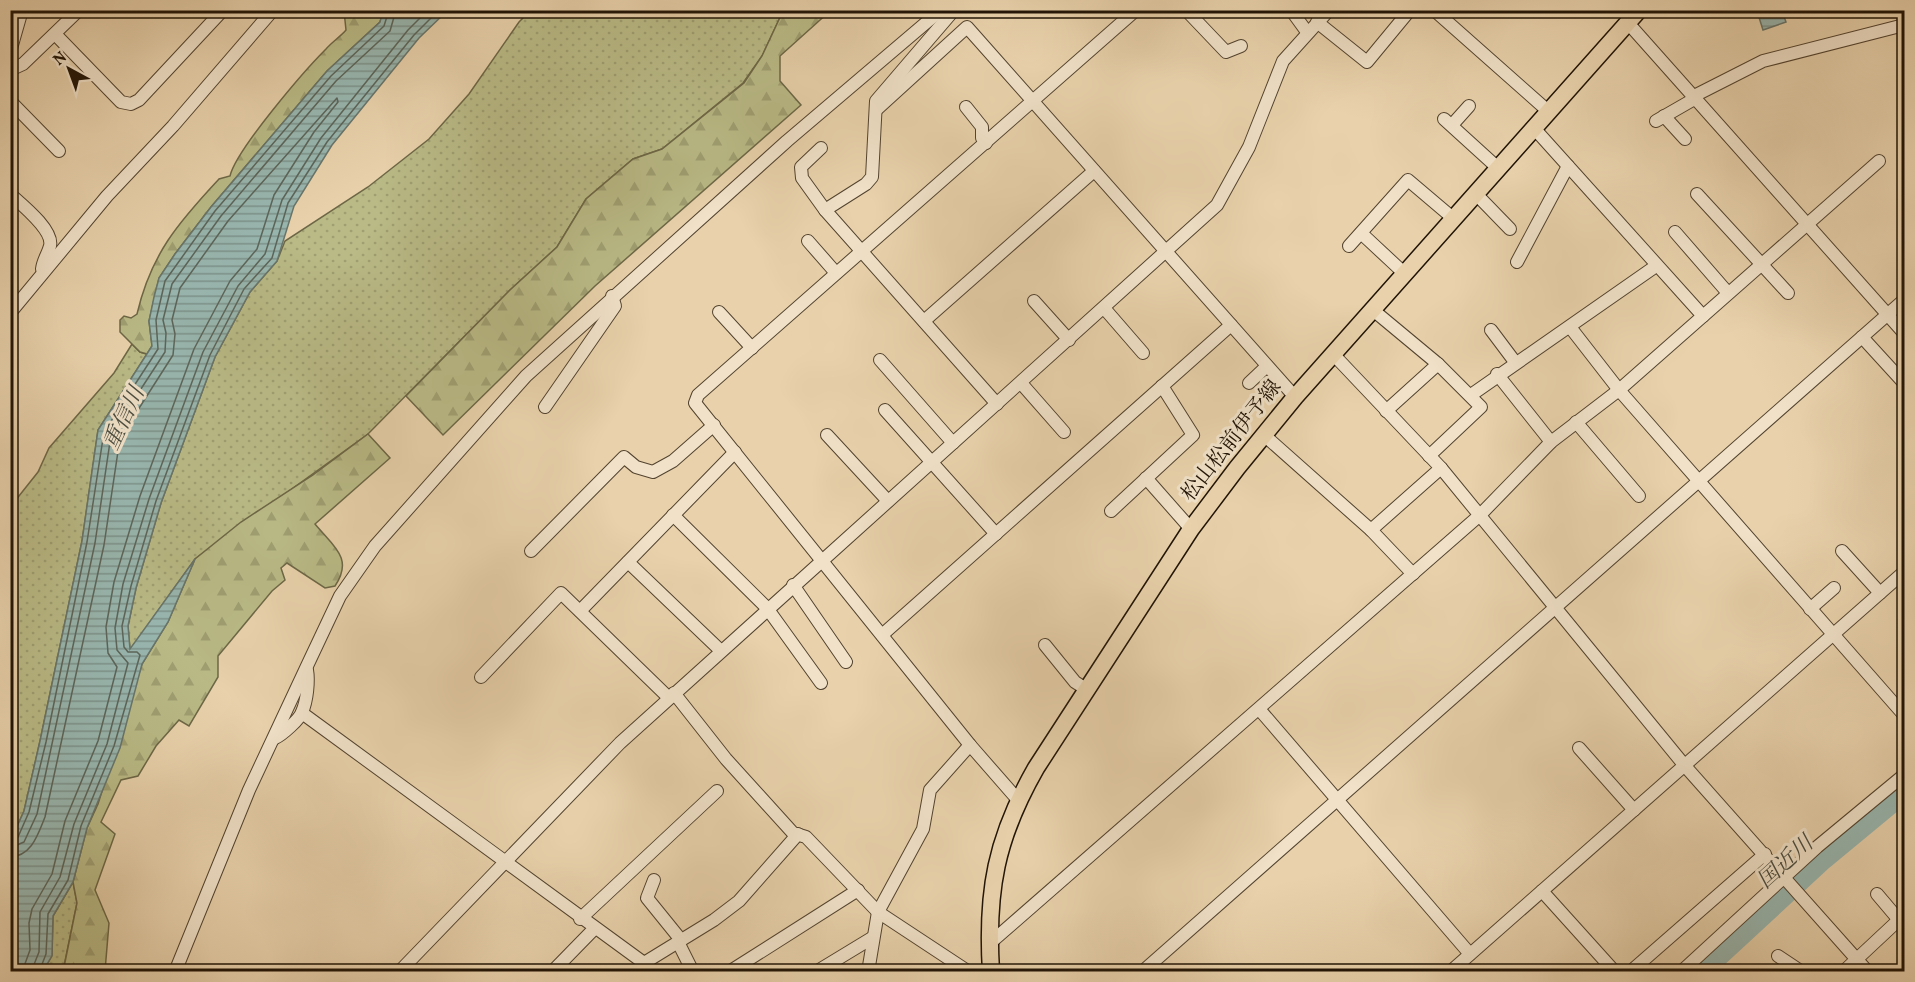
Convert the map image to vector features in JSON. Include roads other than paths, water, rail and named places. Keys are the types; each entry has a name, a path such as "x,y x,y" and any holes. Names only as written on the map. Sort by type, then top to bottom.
{"main road":[{"name":"松山松前伊予線","path":"991,972 989,908 993,878 999,850 1018,800 1086,689 1191,529 1295,397 1633,17"}],"street":[{"path":"10,52 22,10"},
{"path":"10,70 23,64 79,10"},
{"path":"55,34 121,102 131,104 139,100 223,10"},
{"path":"10,313 42,273 273,10"},
{"path":"175,972 273,739 307,666 340,596 375,546 526,376 612,296 860,76 941,10"},
{"path":"825,210 866,184 872,177 876,102 954,10"},
{"path":"1018,800 970,745 695,403 698,396 836,273 1136,10"},
{"path":"1186,10 1226,52 1241,46"},
{"path":"1292,10 1307,32"},
{"path":"399,972 620,743 720,650 1104,309 1217,205 1250,147 1280,67 1307,32 1329,10"},
{"path":"1317,22 1367,62 1410,10"},
{"path":"1434,10 1548,111"},
{"path":"1633,17 1695,97 1905,333"},
{"path":"1684,139 1660,119 1695,97 1763,61 1905,25"},
{"path":"877,109 967,27 1295,397"},
{"path":"10,101 59,152"},
{"path":"1469,106 1448,122 1499,169"},
{"path":"966,107 982,127 982,138 986,143"},
{"path":"1533,127 1703,316"},
{"path":"821,148 801,167 800,173 825,210 997,404"},
{"path":"989,944 1480,515 1551,442 1619,390 1879,161"},
{"path":"1517,262 1568,166"},
{"path":"924,321 1094,171"},
{"path":"1349,246 1408,180 1454,219"},
{"path":"10,194 37,219 50,240 42,273"},
{"path":"1697,194 1788,294"},
{"path":"1477,195 1510,229"},
{"path":"1674,232 1728,293"},
{"path":"1361,233 1406,274"},
{"path":"808,241 836,273"},
{"path":"1471,395 1497,374 1570,327 1656,266"},
{"path":"545,407 615,306 612,296"},
{"path":"1142,972 1905,300"},
{"path":"1034,301 1069,340"},
{"path":"1104,309 1143,353"},
{"path":"1374,310 1438,364 1482,407 1429,456"},
{"path":"719,312 752,348"},
{"path":"882,635 1231,325"},
{"path":"1570,327 1619,390 1904,714"},
{"path":"1491,330 1515,362"},
{"path":"1862,337 1905,383"},
{"path":"1333,354 1441,468 1684,766 1785,876 1868,972"},
{"path":"880,360 954,443"},
{"path":"1386,411 1438,364"},
{"path":"1249,383 1267,366"},
{"path":"1497,374 1551,442"},
{"path":"1021,383 1064,432"},
{"path":"1111,510 1193,435 1162,386"},
{"path":"885,410 996,534"},
{"path":"1576,422 1640,496"},
{"path":"531,551 624,457 636,467 653,472 674,460 714,425"},
{"path":"827,435 888,501"},
{"path":"1264,435 1371,530 1413,574"},
{"path":"580,611 735,452"},
{"path":"1371,530 1441,468"},
{"path":"1146,478 1191,529"},
{"path":"673,515 767,608 821,683"},
{"path":"1842,551 1880,593"},
{"path":"628,562 720,650"},
{"path":"1450,972 1905,572"},
{"path":"793,585 846,662"},
{"path":"1810,609 1834,588"},
{"path":"481,677 561,593 671,696 768,809 793,833 806,837 878,912 969,972"},
{"path":"1045,645 1075,682 1086,689"},
{"path":"273,739 284,733 302,713 309,680 307,666"},
{"path":"1259,709 1470,954"},
{"path":"302,713 594,929 643,968 739,902 798,834"},
{"path":"868,972 878,912 923,829 934,783 970,745"},
{"path":"1579,748 1634,810"},
{"path":"1681,972 1785,876 1905,775"},
{"path":"580,919 717,791"},
{"path":"1630,972 1765,854"},
{"path":"654,880 647,898 680,941 693,972"},
{"path":"729,972 858,890"},
{"path":"1542,891 1615,972"},
{"path":"1843,972 1902,918 1877,894"},
{"path":"552,972 594,929"},
{"path":"816,972 872,938"},
{"path":"1778,956 1802,972"}],"water":[{"name":"重信川","path":"383,11 447,11 419,38 332,145 294,206 277,261 250,292 215,357 161,503 136,588 128,626 130,649 195,559 168,622 142,664 120,748 87,828 73,882 53,916 52,956 43,971 11,971 11,840 24,811 40,741 82,541 98,430 152,346 149,321 154,297 159,278 175,254 211,207 327,71 380,22"},
{"path":"1757,11 1782,11 1786,22 1763,30"}],"waterway":[{"name":"国近川","path":"1702,972 1823,860 1904,793"}]}
